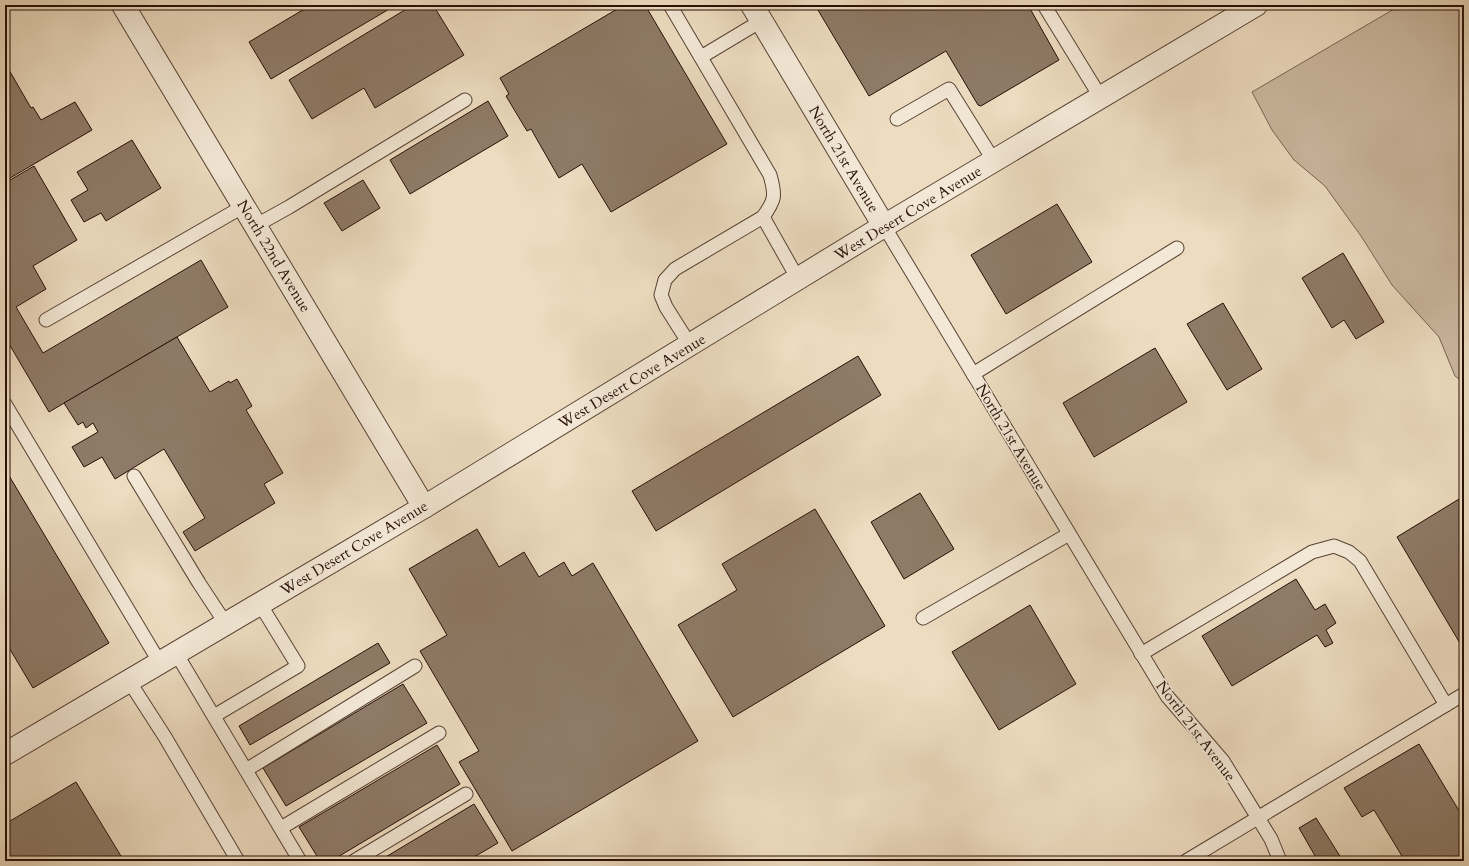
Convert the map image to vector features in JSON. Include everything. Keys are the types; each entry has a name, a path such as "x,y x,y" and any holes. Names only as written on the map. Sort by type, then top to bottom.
{"street":[{"name":"North 22nd Avenue","path":"123,5 424,507"},
{"name":"West Desert Cove Avenue","path":"5,754 424,507 884,226 1256,5"},
{"name":"North 21st Avenue","path":"756,13 884,226"}],"lane":[{"path":"670,5 770,175 775,190 772,204 763,217 675,269 665,280 661,295 666,308 690,345"},
{"path":"1044,5 1100,98"},
{"path":"701,57 756,13"},
{"path":"898,118 949,89 994,161"},
{"path":"255,226 289,207 465,100"},
{"path":"46,320 244,206"},
{"path":"763,217 798,279"},
{"name":"North 21st Avenue","path":"884,226 1167,696 1223,761 1271,839 1280,861"},
{"path":"973,374 1177,248"},
{"path":"5,404 168,658 214,716 300,861"},
{"path":"134,476 199,583 226,624"},
{"path":"923,618 1070,534"},
{"path":"1141,654 1312,552 1334,546 1349,552 1360,561 1446,705"},
{"path":"214,716 298,666 260,604"},
{"path":"246,770 415,666"},
{"path":"129,681 165,737 238,861"},
{"path":"1186,861 1464,694"},
{"path":"281,828 439,733"},
{"path":"354,861 466,794"}],"shaded area":[{"path":"1401,5 1464,5 1464,383 1455,376 1439,337 1392,285 1361,236 1325,186 1294,160 1272,130 1252,92"}],"building":[{"path":"311,5 396,5 271,79 249,42"},
{"path":"413,5 433,5 464,55 375,108 364,88 312,119 289,80"},
{"path":"624,5 645,5 727,144 611,212 582,164 559,178 531,129 527,131 506,96 509,94 500,78"},
{"path":"815,5 1028,5 1059,60 981,106 978,105 946,51 869,96"},
{"path":"5,63 31,108 33,107 41,120 75,102 92,130 5,181"},
{"path":"488,101 508,136 410,194 390,160"},
{"path":"132,140 161,188 106,221 101,213 84,222 71,200 88,190 77,172"},
{"path":"34,166 77,240 33,266 46,289 16,307 43,353 201,260 228,307 49,412 5,337 5,183"},
{"path":"363,180 380,208 342,231 324,203"},
{"path":"1057,204 1092,262 1006,314 971,255"},
{"path":"1343,253 1384,322 1356,339 1344,320 1332,328 1302,278"},
{"path":"1223,303 1262,369 1227,390 1187,324"},
{"path":"177,337 210,392 229,381 230,383 237,379 252,406 246,410 283,473 264,484 275,503 195,551 183,532 205,518 164,449 115,479 102,457 84,467 72,447 98,432 93,423 86,428 83,422 78,425 64,403"},
{"path":"1155,348 1187,402 1094,457 1063,403"},
{"path":"858,356 881,395 656,531 632,491"},
{"path":"5,469 109,643 33,688 5,641"},
{"path":"920,493 954,549 904,579 871,522"},
{"path":"1464,496 1464,650 1397,537"},
{"path":"815,509 885,626 733,717 678,625 737,590 722,564"},
{"path":"477,529 499,567 524,552 539,577 564,562 572,576 593,563 698,741 512,851 459,762 479,751 420,651 447,635 409,569"},
{"path":"1296,579 1315,610 1325,604 1336,623 1326,630 1333,643 1325,647 1317,635 1232,686 1202,636"},
{"path":"1030,605 1076,684 999,730 952,652"},
{"path":"378,643 390,663 250,745 239,726"},
{"path":"403,684 427,723 286,806 263,768"},
{"path":"1419,744 1464,819 1464,861 1405,861 1374,810 1362,817 1344,788"},
{"path":"437,745 460,784 331,861 320,861 299,827"},
{"path":"76,782 124,861 5,861 5,824"},
{"path":"474,804 498,843 467,861 379,861"},
{"path":"1316,818 1343,861 1318,861 1299,828"}]}
